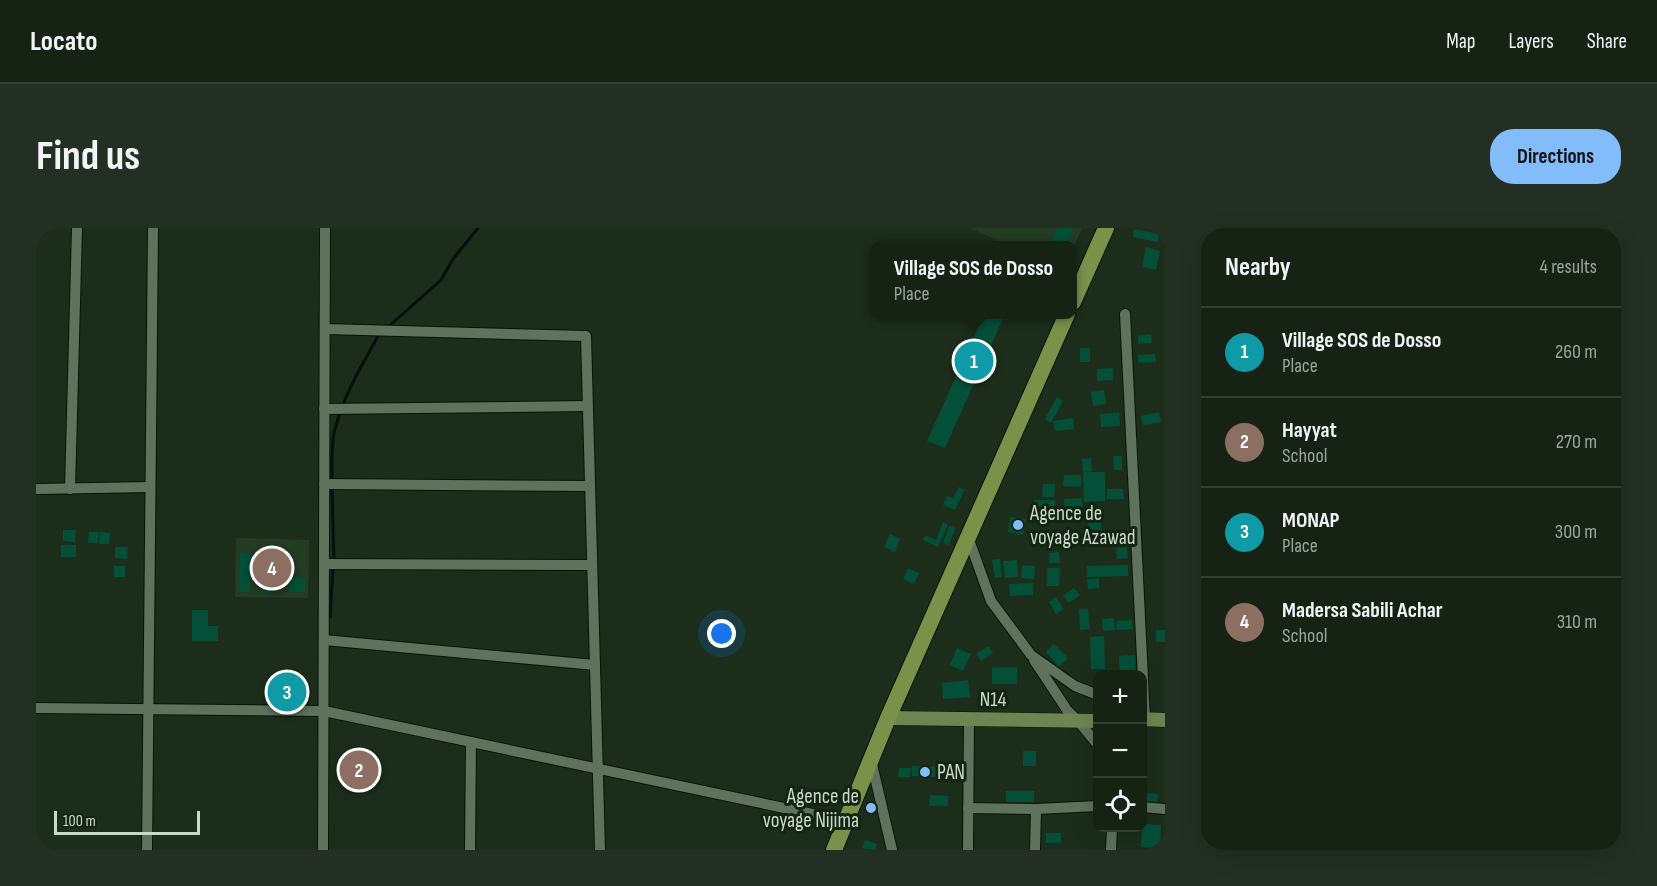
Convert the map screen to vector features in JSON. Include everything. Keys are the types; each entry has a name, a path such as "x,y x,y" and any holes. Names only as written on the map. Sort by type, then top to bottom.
{"highway":[{"path":"1077,293 1106,228"},
{"path":"834,850 888,718 1065,319"}],"main road":[{"name":"N14","path":"888,718 1093,721"},
{"path":"1147,718 1165,720"}],"street":[{"path":"70,489 77,228"},
{"path":"147,850 153,228"},
{"path":"323,850 325,228"},
{"path":"1125,314 1141,670"},
{"path":"325,329 586,336 600,850"},
{"path":"324,409 587,406"},
{"path":"324,484 590,486"},
{"path":"36,489 150,487"},
{"path":"968,537 991,601 1031,655 1067,710 1093,739"},
{"path":"324,564 592,565"},
{"path":"324,640 595,665"},
{"path":"1031,655 1075,686 1093,693"},
{"path":"36,708 324,711 846,821"},
{"path":"968,850 969,720"},
{"path":"470,850 471,742"},
{"path":"871,758 892,850"},
{"path":"968,808 1036,809 1093,806"},
{"path":"1147,807 1165,809"},
{"path":"1035,850 1036,809"},
{"path":"1111,850 1112,832"}],"shaded area":[{"path":"970,228 1082,228 1076,241 999,241"},
{"path":"236,538 309,540 308,598 235,597"}],"building":[{"path":"1057,228 1073,228 1067,241 1051,241"},
{"path":"1134,229 1159,234 1158,242 1133,237"},
{"path":"1146,247 1160,251 1156,270 1142,267"},
{"path":"982,319 1003,319 945,448 927,441"},
{"path":"1151,334 1152,343 1138,344 1138,336"},
{"path":"1080,348 1090,348 1090,362 1080,362"},
{"path":"1155,354 1156,362 1138,363 1138,355"},
{"path":"1113,368 1113,380 1097,381 1097,369"},
{"path":"1104,390 1106,404 1093,406 1091,392"},
{"path":"1057,397 1063,401 1051,423 1045,419"},
{"path":"1119,412 1120,426 1101,427 1100,414"},
{"path":"1159,412 1161,422 1143,425 1141,416"},
{"path":"1073,418 1074,429 1055,431 1053,421"},
{"path":"1113,456 1122,456 1122,470 1114,470"},
{"path":"1091,458 1092,471 1083,472 1082,459"},
{"path":"1083,472 1105,472 1105,501 1084,502"},
{"path":"1064,475 1081,475 1081,487 1063,486"},
{"path":"1043,484 1055,484 1054,497 1042,497"},
{"path":"959,487 964,490 955,510 943,505 947,496 953,499"},
{"path":"1107,489 1123,489 1124,499 1107,499"},
{"path":"1082,498 1083,512 1065,513 1064,499"},
{"path":"1034,500 1055,500 1055,515 1035,516"},
{"path":"1100,515 1102,531 1089,532 1087,516"},
{"path":"1010,517 1026,519 1023,535 1008,532"},
{"path":"943,522 948,525 938,547 923,540 925,535 936,540"},
{"path":"949,526 955,528 949,545 943,543"},
{"path":"63,530 76,530 75,542 63,541"},
{"path":"89,532 99,532 98,543 88,543"},
{"path":"100,532 110,533 109,544 99,544"},
{"path":"890,534 900,539 895,552 884,547"},
{"path":"61,545 76,545 76,557 61,557"},
{"path":"115,547 128,547 127,559 115,558"},
{"path":"1127,547 1128,558 1117,559 1116,548"},
{"path":"1059,552 1060,563 1049,563 1049,553"},
{"path":"240,554 251,554 250,592 239,592"},
{"path":"1000,559 1002,577 995,578 992,560"},
{"path":"1017,560 1018,577 1005,578 1003,561"},
{"path":"1022,565 1035,566 1034,579 1021,578"},
{"path":"1128,565 1128,576 1087,577 1087,566"},
{"path":"114,566 125,566 125,577 114,577"},
{"path":"908,568 919,573 914,584 903,579"},
{"path":"1047,568 1060,568 1059,586 1047,586"},
{"path":"299,576 299,579 305,579 305,592 290,592 290,579"},
{"path":"1099,578 1099,588 1088,589 1087,579"},
{"path":"261,581 273,581 273,593 261,593"},
{"path":"1033,583 1033,595 1010,596 1009,584"},
{"path":"1074,588 1080,595 1069,603 1063,596"},
{"path":"1056,597 1064,609 1056,614 1049,602"},
{"path":"1079,609 1088,609 1090,629 1080,630"},
{"path":"192,610 208,610 208,626 218,626 218,641 192,641"},
{"path":"1114,618 1115,630 1103,631 1102,619"},
{"path":"1132,620 1133,629 1117,630 1116,621"},
{"path":"1156,630 1165,630 1165,642 1156,642"},
{"path":"1104,636 1105,669 1091,669 1090,637"},
{"path":"1054,644 1068,658 1059,667 1046,652"},
{"path":"988,646 993,653 981,661 976,654"},
{"path":"957,648 971,654 963,671 950,665"},
{"path":"1135,655 1136,670 1120,670 1119,656"},
{"path":"1017,667 1017,684 992,684 992,668"},
{"path":"968,680 970,697 943,699 942,683"},
{"path":"1023,751 1036,751 1036,766 1023,766"},
{"name":"PAN","path":"912,766 939,767 938,777 912,776"},
{"path":"899,768 911,768 910,777 898,777"},
{"path":"1006,791 1034,791 1034,802 1006,802"},
{"path":"1147,793 1158,794 1157,802 1147,801"},
{"path":"930,795 948,796 948,806 929,806"},
{"path":"1147,824 1161,825 1160,848 1141,847 1142,832 1147,832"},
{"path":"1046,833 1061,833 1061,843 1046,843"},
{"path":"865,840 877,844 875,850 862,848"}],"waterway":[{"path":"388,327 441,280 453,259 478,228"},
{"path":"332,481 332,445 337,420 352,384 381,333"},
{"path":"332,487 334,561"},
{"path":"330,617 333,568"}],"place":[{"name":"Village SOS de Dosso","path":"974,361"},
{"name":"Agence de voyage Azawad","path":"1018,525"},
{"name":"Madersa Sabili Achar","path":"272,568"},
{"name":"MONAP","path":"287,692"},
{"name":"Hayyat","path":"359,770"},
{"name":"PAN","path":"925,772"},
{"name":"Agence de voyage Nijima","path":"871,808"}]}
